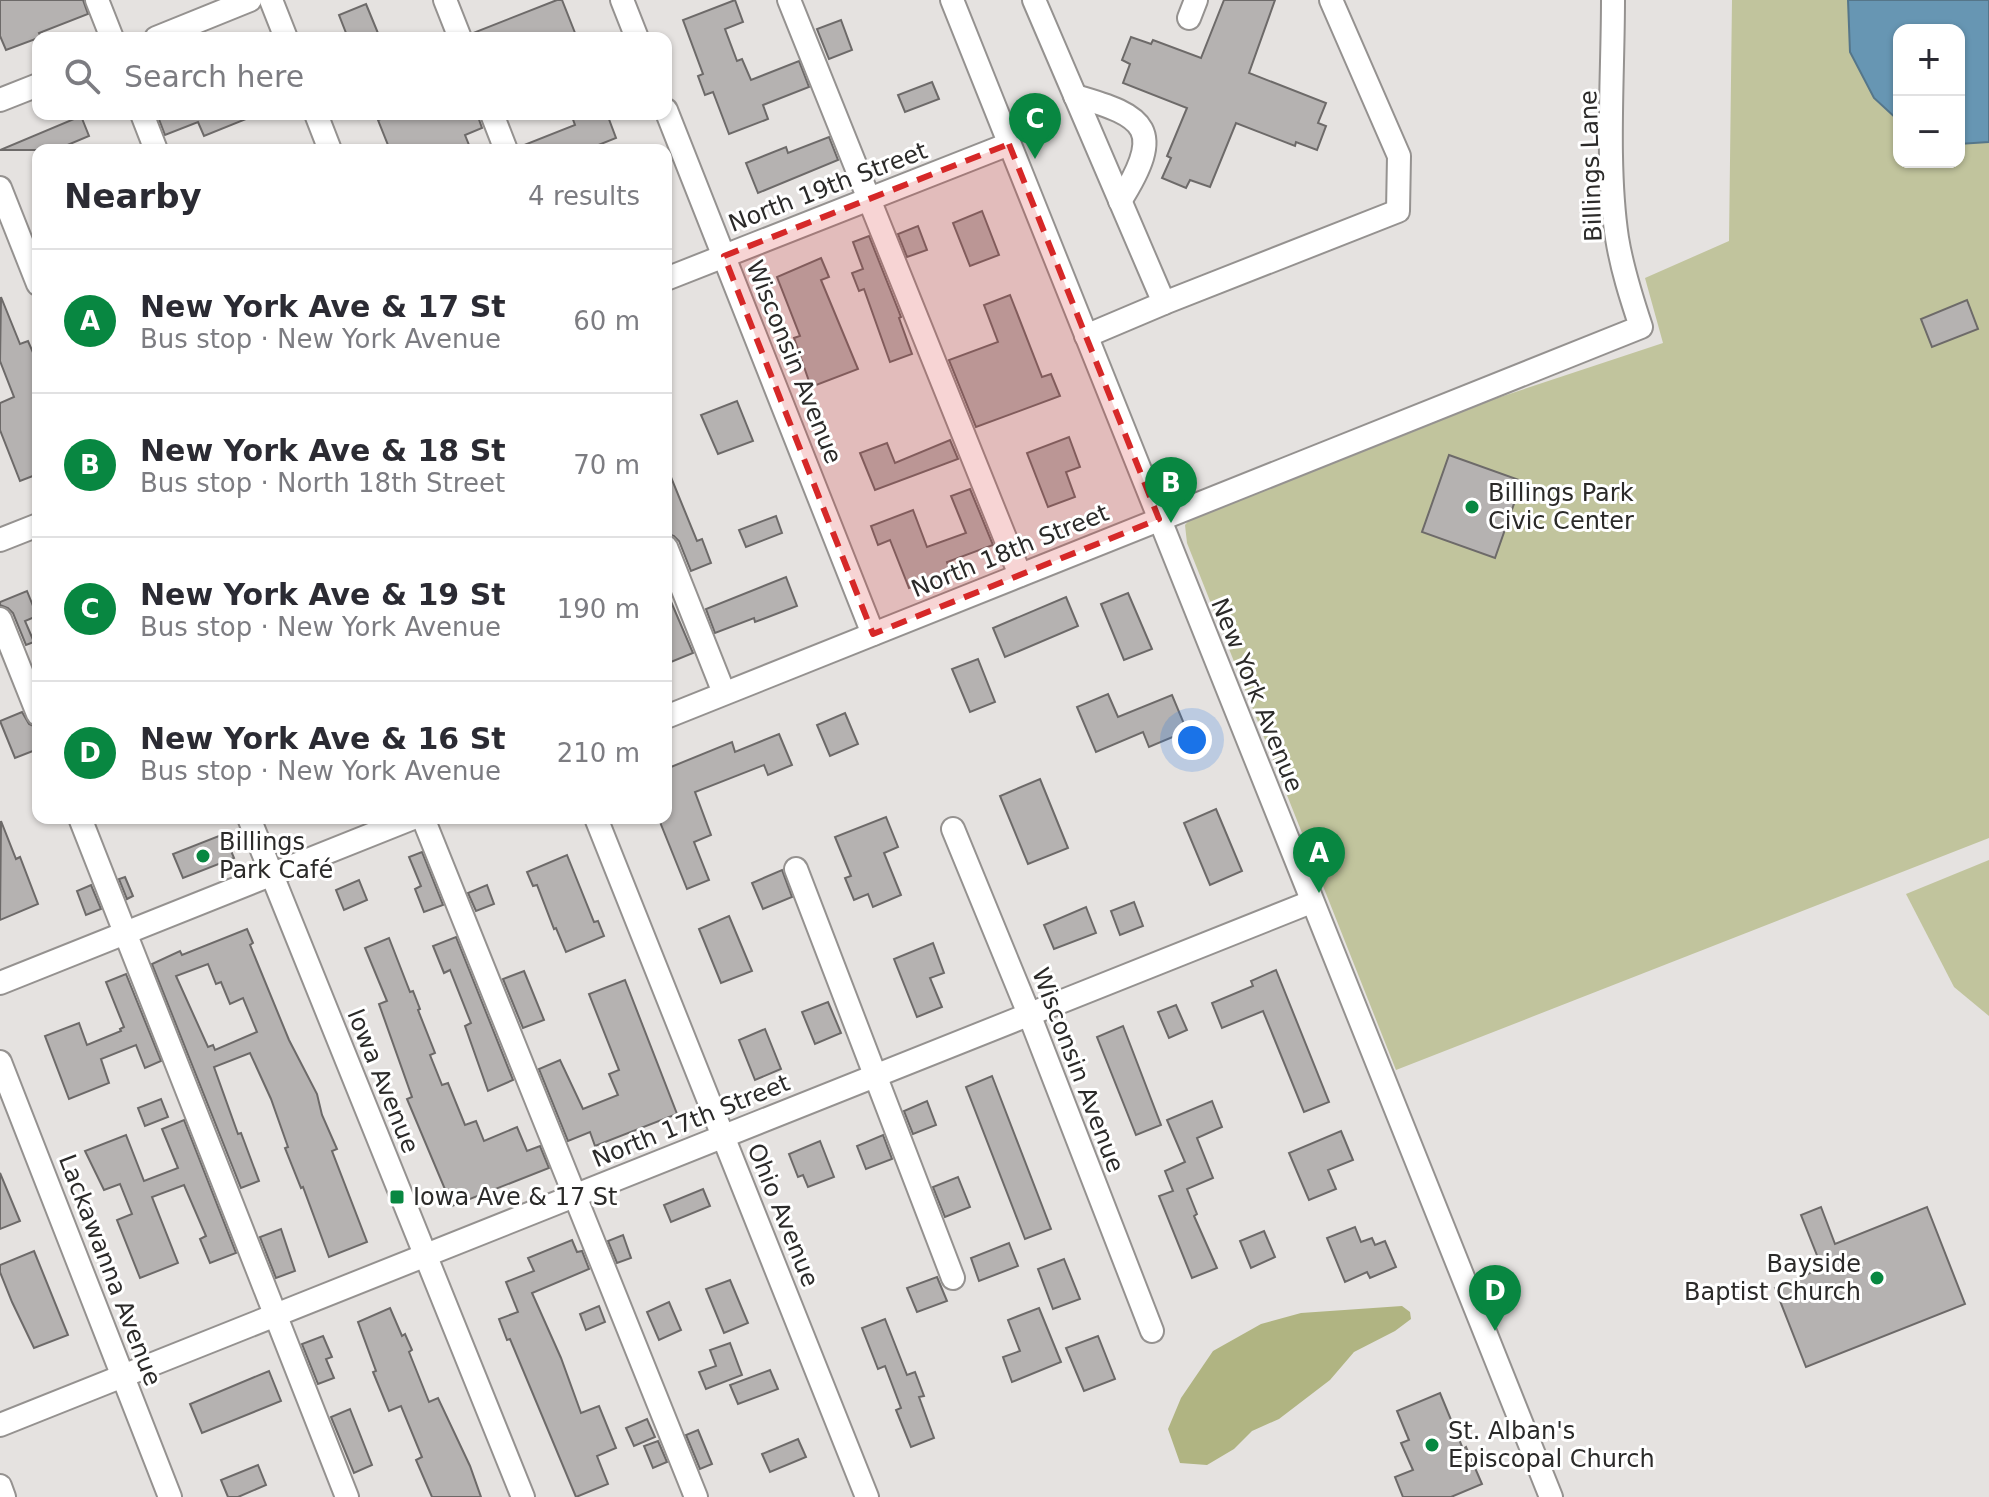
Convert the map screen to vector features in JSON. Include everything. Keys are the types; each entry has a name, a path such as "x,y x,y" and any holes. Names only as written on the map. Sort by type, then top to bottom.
{"street":[{"path":"97,0 110,32"},
{"path":"171,32 250,0"},
{"path":"271,0 284,32"},
{"path":"445,0 458,32"},
{"path":"622,0 635,32"},
{"path":"789,0 1020,575"},
{"name":"New York Avenue","path":"952,0 1551,1497"},
{"path":"1034,0 1164,303"},
{"path":"1086,336 1398,211 1399,156 1331,0"},
{"name":"Billings Lane","path":"1613,0 1613,150 1617,237 1627,286 1641,327"},
{"path":"0,100 32,87"},
{"path":"1075,96 1115,107 1132,116 1142,127 1144,148 1136,176 1120,201"},
{"path":"144,120 154,144"},
{"path":"318,120 328,144"},
{"path":"494,120 504,144"},
{"name":"Wisconsin Avenue","path":"670,120 873,634"},
{"name":"North 19th Street","path":"672,277 1009,144"},
{"path":"0,188 32,269"},
{"name":"North 18th Street","path":"672,715 1641,327"},
{"path":"0,540 32,527"},
{"path":"672,562 724,693"},
{"path":"0,619 32,699"},
{"path":"82,824 347,1497"},
{"name":"Iowa Avenue","path":"251,824 523,1497"},
{"path":"0,983 398,824"},
{"path":"425,824 696,1497"},
{"name":"Ohio Avenue","path":"598,824 867,1497"},
{"name":"Wisconsin Avenue","path":"953,829 1029,1014 1152,1331"},
{"path":"796,869 953,1278"},
{"name":"North 17th Street","path":"0,1425 1311,902"},
{"name":"Lackawanna Avenue","path":"0,1062 170,1497"},
{"path":"0,1486 4,1497"}],"highlighted area":[{"path":"1009,144 1159,519 873,634 724,256"}],"green space":[{"path":"1732,0 1989,0 1989,838 1396,1070 1187,543 1185,525 1190,519 1470,407 1663,343 1645,278 1729,241"},
{"path":"1989,860 1989,1016 1954,987 1906,894"},
{"path":"1402,1306 1410,1312 1411,1319 1354,1352 1330,1380 1279,1419 1252,1431 1234,1449 1207,1465 1180,1463 1168,1429 1181,1398 1213,1351 1261,1324 1301,1313"}],"water":[{"path":"1848,0 1989,0 1989,142 1965,144 1965,24 1893,24 1893,115 1874,98 1850,52"}],"building":[{"path":"0,0 83,0 88,14 42,32 32,32 32,40 6,50 0,36"},
{"path":"562,0 575,32 476,32"},
{"path":"735,0 743,22 725,29 737,61 742,59 751,80 799,61 809,87 763,105 768,119 729,134 713,92 705,95 698,76 703,74 683,20"},
{"path":"1224,0 1275,0 1249,73 1326,103 1318,123 1326,126 1317,150 1296,142 1295,146 1236,123 1210,187 1190,180 1186,188 1162,178 1171,158 1167,156 1187,108 1123,83 1130,64 1122,60 1131,37 1151,44 1153,40 1201,58"},
{"path":"366,4 378,32 346,32 339,15"},
{"path":"841,20 852,50 829,59 817,29"},
{"path":"932,82 939,99 905,112 898,95"},
{"path":"71,120 83,120 89,136 70,144 32,144 32,150 0,150"},
{"path":"159,120 244,120 204,136 198,122 165,135"},
{"path":"378,120 479,120 482,128 465,135 469,144 388,144"},
{"path":"573,120 609,120 616,138 601,144 527,144 575,125"},
{"path":"829,137 838,160 758,193 746,163 786,147 788,153"},
{"path":"982,211 999,255 970,266 953,223"},
{"path":"918,226 927,250 907,257 898,234"},
{"path":"869,236 912,354 890,362 864,289 859,291 852,273 863,269 853,242"},
{"path":"821,258 829,277 821,280 858,369 811,387 794,338 800,336 777,277"},
{"path":"1010,295 1042,377 1051,374 1060,396 976,427 949,360 998,342 984,305"},
{"path":"1,297 20,344 28,341 32,350 32,476 20,481 0,430 0,403 14,397 0,361"},
{"path":"1967,300 1978,329 1932,347 1921,319"},
{"path":"737,401 753,441 718,454 701,415"},
{"path":"1069,437 1080,467 1066,472 1075,497 1048,507 1027,453"},
{"path":"950,440 958,459 875,490 860,453 887,443 895,463"},
{"name":"Billings Park Civic Center","path":"1449,455 1522,481 1495,558 1422,532"},
{"path":"672,480 697,541 702,539 711,563 691,571 674,536"},
{"path":"970,489 993,545 947,562 950,572 909,588 890,540 878,545 871,526 913,510 927,547 966,533 951,496"},
{"path":"776,516 782,533 746,547 739,530"},
{"path":"786,577 797,606 715,633 706,609"},
{"path":"27,591 32,604 32,618 25,621 32,643 26,645 13,613 0,602"},
{"path":"1128,593 1152,649 1124,660 1101,604"},
{"path":"1066,597 1078,626 1005,657 993,628"},
{"path":"672,604 693,653 672,662"},
{"path":"978,659 995,702 970,712 952,669"},
{"path":"1108,694 1118,717 1172,695 1187,731 1149,747 1143,732 1096,752 1077,707"},
{"path":"22,712 32,725 32,751 15,758 0,721"},
{"path":"845,713 858,744 830,756 817,725"},
{"path":"779,734 792,765 768,775 764,765 695,792 711,835 694,842 709,880 687,889 661,824 672,824 672,767 732,742 735,752"},
{"path":"1040,779 1068,848 1028,864 1000,796"},
{"path":"1216,809 1242,871 1210,885 1184,823"},
{"path":"886,817 898,847 884,853 901,895 873,907 868,894 854,900 845,878 851,876 835,837"},
{"path":"1,821 16,859 20,857 38,904 0,920"},
{"name":"Billings Park Café","path":"224,834 234,858 183,878 173,854"},
{"path":"422,852 443,905 424,912 415,889 421,886 409,857"},
{"path":"567,855 594,922 598,921 604,936 566,952 537,885 533,886 527,872"},
{"path":"782,870 792,897 763,909 752,883"},
{"path":"125,877 133,896 127,899 119,879"},
{"path":"359,880 367,900 344,910 336,890"},
{"path":"91,885 101,909 86,915 77,891"},
{"path":"487,885 494,904 476,911 468,893"},
{"path":"1134,902 1143,926 1120,935 1111,911"},
{"path":"1086,907 1096,933 1054,949 1044,925"},
{"path":"729,916 752,971 721,983 699,929"},
{"path":"247,929 253,943 250,945 289,1040 317,1094 322,1115 337,1149 332,1151 367,1242 329,1257 285,1148 288,1147 271,1099 250,1053 214,1067 259,1181 241,1188 152,964 180,951 182,955","holes":["208,964 216,984 221,982 230,1004 243,998 257,1032 215,1050 213,1045 208,1047 176,976"]},
{"path":"456,937 513,1080 488,1091 465,1026 471,1023 450,970 444,973 433,946"},
{"path":"389,938 420,1009 435,1053 430,1055 442,1085 448,1083 465,1125 476,1121 484,1141 517,1127 527,1151 540,1146 549,1168 452,1206 407,1099 412,1097 379,1004 387,1001 365,948"},
{"path":"933,943 944,973 930,978 942,1007 917,1017 894,959"},
{"path":"1276,970 1329,1102 1304,1112 1263,1011 1222,1028 1212,1003 1253,986 1251,981"},
{"path":"524,971 544,1020 523,1028 503,979"},
{"path":"126,974 161,1061 145,1068 136,1045 101,1059 109,1083 69,1099 45,1036 79,1023 87,1045 121,1031 124,1027 106,982"},
{"path":"625,980 677,1114 595,1146 590,1132 568,1141 539,1069 560,1060 583,1109 618,1095 609,1074 619,1070 589,994"},
{"path":"828,1002 841,1033 815,1044 802,1012"},
{"path":"1176,1005 1187,1030 1169,1038 1158,1012"},
{"path":"1123,1026 1161,1125 1136,1135 1097,1037"},
{"path":"765,1029 781,1069 755,1080 739,1040"},
{"path":"992,1076 1051,1229 1025,1239 966,1087"},
{"path":"161,1099 168,1117 145,1126 138,1108"},
{"path":"927,1101 936,1125 913,1134 904,1111"},
{"path":"1212,1101 1222,1127 1197,1138 1213,1178 1187,1189 1197,1214 1194,1216 1217,1268 1192,1278 1159,1196 1173,1191 1165,1171 1185,1162 1167,1120"},
{"path":"184,1120 236,1253 210,1263 200,1239 206,1236 184,1185 152,1197 178,1263 140,1278 117,1220 132,1214 120,1184 104,1190 85,1151 126,1135 144,1181 178,1168 162,1129"},
{"path":"1341,1131 1353,1160 1328,1170 1336,1189 1309,1200 1289,1153"},
{"path":"883,1135 892,1159 866,1169 857,1146"},
{"path":"820,1141 834,1177 808,1187 803,1175 798,1177 789,1154"},
{"path":"0,1173 20,1221 0,1229"},
{"path":"958,1177 970,1207 945,1217 933,1187"},
{"path":"703,1189 710,1206 671,1222 664,1205"},
{"name":"Bayside Baptist Church","path":"1821,1207 1835,1244 1927,1207 1965,1304 1806,1367 1775,1288 1822,1268 1801,1215"},
{"path":"1355,1227 1361,1242 1372,1238 1375,1245 1385,1241 1396,1267 1370,1278 1367,1272 1345,1282 1327,1238"},
{"path":"281,1229 295,1271 276,1278 260,1237"},
{"path":"1264,1231 1275,1257 1251,1268 1240,1241"},
{"path":"623,1235 631,1258 617,1263 608,1241"},
{"path":"572,1240 577,1252 582,1251 589,1269 532,1293 581,1413 599,1406 616,1448 597,1456 608,1484 576,1497 499,1319 518,1312 506,1282 534,1271 528,1258"},
{"path":"1009,1243 1018,1266 979,1281 971,1258"},
{"path":"34,1251 68,1335 34,1348 12,1302 0,1265"},
{"path":"1064,1259 1080,1299 1053,1309 1038,1269"},
{"path":"937,1277 947,1301 917,1312 907,1288"},
{"path":"730,1280 748,1323 724,1333 706,1289"},
{"path":"669,1302 681,1330 659,1340 647,1312"},
{"path":"599,1306 605,1322 586,1330 580,1314"},
{"path":"390,1308 412,1350 409,1352 429,1402 438,1398 481,1497 432,1497 416,1460 422,1457 401,1406 389,1411 358,1322"},
{"path":"1039,1308 1061,1362 1012,1382 1003,1357 1020,1351 1008,1320"},
{"path":"885,1319 907,1375 915,1372 924,1396 919,1397 934,1438 911,1447 896,1410 901,1408 885,1366 878,1369 862,1328"},
{"path":"323,1336 332,1357 326,1359 334,1378 318,1384 302,1344"},
{"path":"1098,1336 1115,1379 1084,1391 1066,1348"},
{"path":"730,1343 742,1375 706,1389 699,1372 716,1366 710,1350"},
{"path":"770,1370 778,1389 738,1404 730,1385"},
{"path":"269,1371 281,1401 202,1433 190,1404"},
{"name":"St. Alban's Episcopal Church","path":"1440,1393 1463,1449 1466,1447 1482,1484 1451,1497 1403,1497 1395,1477 1413,1470 1401,1443 1409,1440 1397,1411"},
{"path":"350,1409 372,1465 354,1473 331,1417"},
{"path":"647,1419 655,1437 634,1446 626,1428"},
{"path":"698,1430 712,1464 700,1469 686,1435"},
{"path":"798,1439 806,1457 770,1472 762,1454"},
{"path":"658,1441 667,1462 653,1468 644,1446"},
{"path":"258,1465 266,1485 238,1497 228,1497 221,1480"}],"place":[{"name":"New York Ave & 19 St","path":"1035,159"},
{"name":"Billings Park Civic Center","path":"1472,507"},
{"name":"New York Ave & 18 St","path":"1171,523"},
{"name":"Billings Park Café","path":"203,856"},
{"name":"New York Ave & 17 St","path":"1319,893"},
{"name":"Iowa Ave & 17 St","path":"397,1197"},
{"name":"Bayside Baptist Church","path":"1877,1278"},
{"name":"New York Ave & 16 St","path":"1495,1331"},
{"name":"St. Alban's Episcopal Church","path":"1432,1445"}]}
